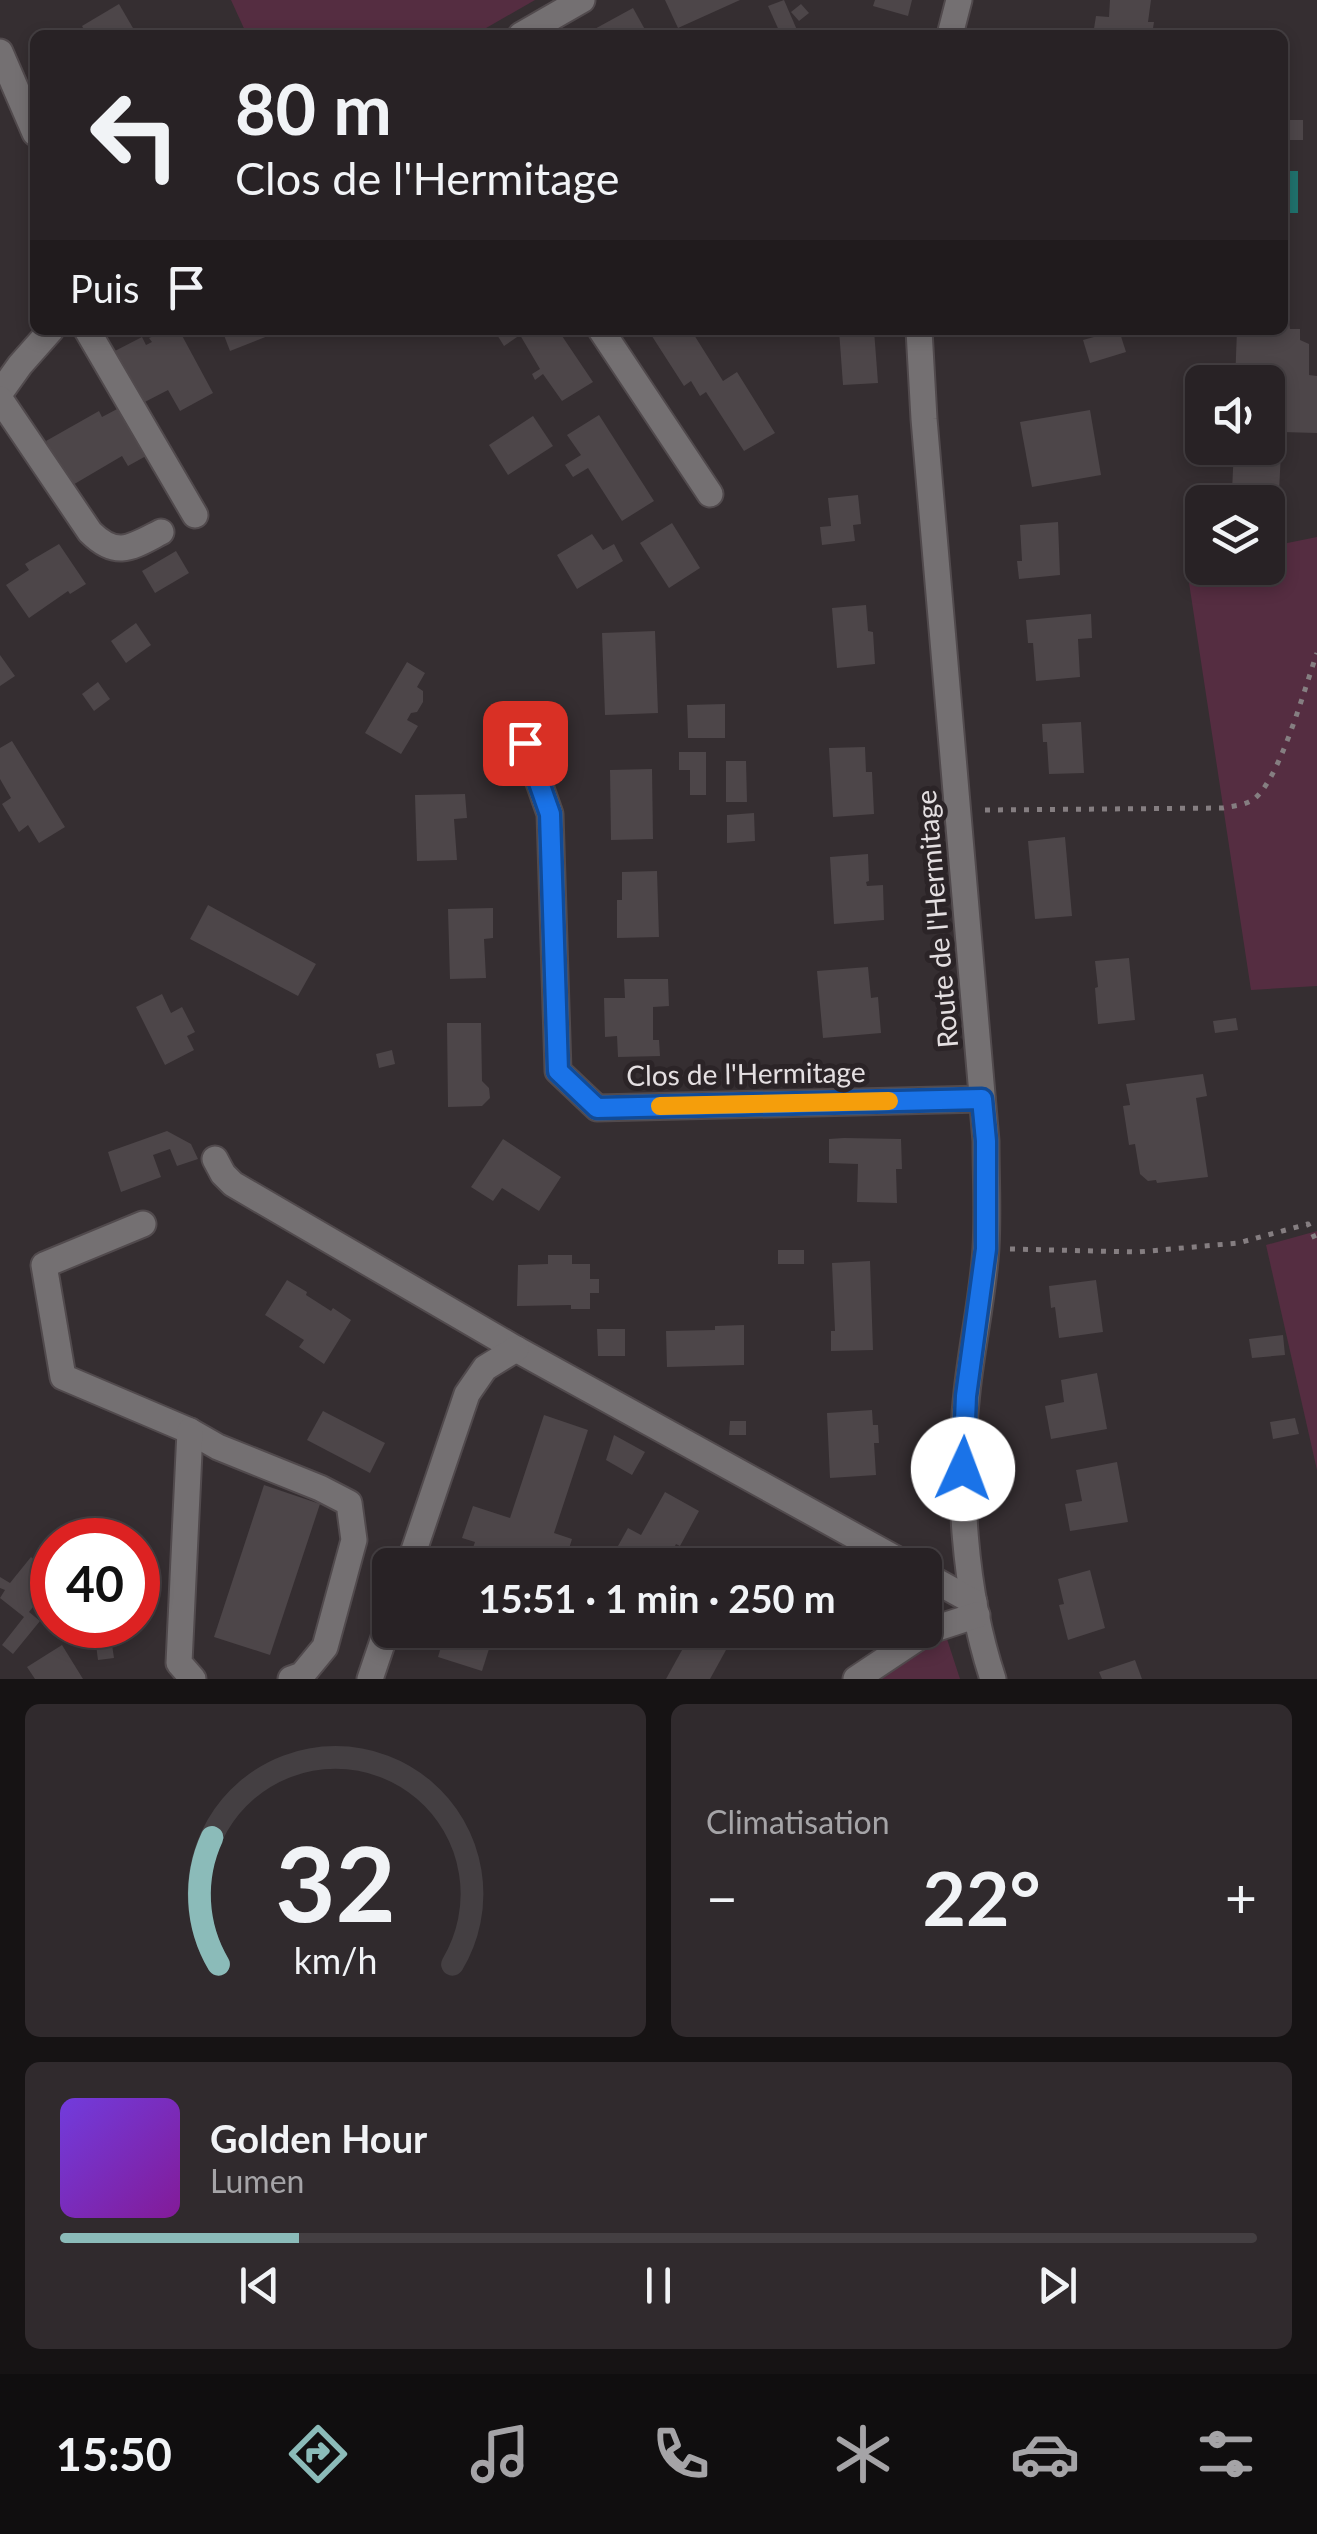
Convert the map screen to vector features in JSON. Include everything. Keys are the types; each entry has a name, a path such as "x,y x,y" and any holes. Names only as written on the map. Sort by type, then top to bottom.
{"street":[{"path":"530,30 582,0"},
{"path":"951,30 960,0"},
{"path":"0,52 30,121"},
{"path":"47,335 0,396 101,543 129,548 162,532"},
{"path":"91,335 194,515"},
{"path":"603,335 710,494"},
{"name":"Route de l'Hermitage","path":"919,335 986,1141 986,1249 966,1396 963,1469 976,1609 994,1679"},
{"name":"Clos de l'Hermitage","path":"525,743 550,814 558,1071 597,1108 982,1099"},
{"path":"215,1160 233,1184 516,1349 876,1548"},
{"path":"143,1224 44,1265 63,1378 190,1430 349,1503 354,1540 325,1647 302,1674 291,1679"},
{"path":"415,1548 466,1394 485,1368 516,1349"},
{"path":"190,1430 178,1662 193,1679"},
{"path":"942,1586 976,1609"},
{"path":"856,1679 928,1630 976,1609"},
{"path":"370,1679 381,1648"}],"path":[{"path":"958,810 1223,808 1251,802 1276,767 1317,652"},
{"path":"986,1249 1138,1252 1238,1243 1308,1224 1317,1243"}],"shaded area":[{"path":"231,0 535,0 483,30 245,30"},
{"path":"1317,537 1317,986 1251,990 1189,585 1285,585 1285,544"},
{"path":"1317,1231 1317,1470 1266,1245"},
{"path":"942,1638 947,1639 960,1679 874,1679 918,1648 942,1648"}],"water":[{"path":"1288,171 1298,171 1298,213 1288,213"}],"building":[{"path":"665,0 740,0 678,28"},
{"path":"784,0 797,30 779,30 768,6"},
{"path":"875,0 912,0 908,16 873,6"},
{"path":"1110,0 1151,0 1148,22 1154,22 1153,30 1094,30 1096,16 1109,17"},
{"path":"119,4 134,30 84,30 82,26"},
{"path":"801,4 809,13 799,21 791,12"},
{"path":"633,8 645,30 593,30"},
{"path":"1288,120 1303,120 1303,140 1288,140"},
{"path":"1288,321 1290,329 1300,329 1300,340 1309,344 1309,375 1317,376 1317,433 1285,432 1285,365 1236,365 1237,335 1288,335"},
{"path":"182,335 213,393 180,411 168,390 139,405 111,353 142,337 146,345 152,342 149,338"},
{"path":"224,335 270,335 230,351"},
{"path":"497,335 520,335 504,346"},
{"path":"520,335 561,335 593,382 562,401 543,374 535,380 532,374 540,369"},
{"path":"651,335 694,335 723,381 737,372 775,433 744,451 706,392 700,396 691,381 684,386"},
{"path":"839,335 874,335 878,383 843,385"},
{"path":"1121,335 1126,352 1090,363 1083,340"},
{"path":"119,408 146,456 128,466 122,456 71,486 46,441 99,411 102,417"},
{"path":"1090,410 1101,475 1032,487 1020,422"},
{"path":"599,415 654,501 622,521 588,468 573,477 565,465 581,455 567,435"},
{"path":"533,416 553,446 508,475 489,445"},
{"path":"1233,465 1280,465 1279,485 1232,485"},
{"path":"858,495 861,524 853,525 855,541 822,545 820,527 831,526 828,498"},
{"path":"1058,522 1060,575 1019,579 1020,525"},
{"path":"672,523 700,568 669,588 640,543"},
{"path":"592,534 603,550 614,544 623,561 577,589 557,555"},
{"path":"59,544 86,584 70,594 68,591 29,618 6,585 29,570 25,564"},
{"path":"176,551 189,573 155,593 142,571"},
{"path":"866,605 875,664 837,668 832,608"},
{"path":"1091,614 1092,638 1078,639 1080,677 1036,681 1033,643 1028,643 1026,620"},
{"path":"136,623 151,645 126,663 111,641"},
{"path":"655,631 658,713 605,715 602,633"},
{"path":"0,655 15,676 0,686"},
{"path":"407,662 425,673 417,687 423,691 423,702 407,720 418,726 401,754 365,733"},
{"path":"98,682 110,699 94,711 82,694"},
{"path":"725,704 725,738 688,738 687,705"},
{"path":"1081,722 1084,773 1049,774 1042,724"},
{"path":"12,741 65,827 39,843 28,825 19,832 2,804 11,798 0,779 0,748"},
{"path":"865,747 866,772 872,772 874,814 833,817 829,748"},
{"path":"679,752 706,752 706,795 690,795 690,770 679,770"},
{"path":"726,761 746,761 747,802 726,802"},
{"path":"652,769 653,839 611,840 610,770"},
{"path":"465,794 467,818 454,819 457,860 417,861 415,795"},
{"path":"754,813 755,841 727,843 727,815"},
{"path":"1065,837 1072,916 1035,919 1028,841"},
{"path":"868,854 866,882 867,886 883,885 884,920 834,924 830,857"},
{"path":"657,871 659,937 617,938 622,872"},
{"path":"208,905 316,964 298,996 190,939"},
{"path":"493,908 493,938 484,939 486,978 450,979 448,909"},
{"path":"1129,958 1135,1020 1098,1024 1095,961"},
{"path":"868,967 871,998 878,997 881,1033 823,1038 817,971"},
{"path":"624,979 668,979 669,1006 653,1007 653,1040 659,1040 660,1056 618,1057 617,1036 605,1037 604,998 625,998"},
{"path":"162,994 171,1013 182,1007 195,1032 187,1036 194,1050 165,1065 136,1007"},
{"path":"1236,1018 1238,1030 1215,1033 1213,1021"},
{"path":"447,1023 481,1023 482,1081 489,1088 490,1098 482,1106 448,1107"},
{"path":"392,1050 395,1064 379,1068 376,1054"},
{"path":"1203,1074 1207,1096 1196,1098 1208,1177 1148,1181 1140,1174 1135,1144 1129,1145 1123,1106 1130,1105 1126,1084"},
{"path":"167,1131 191,1144 198,1159 177,1166 170,1149 153,1155 161,1177 121,1192 108,1152"},
{"path":"503,1139 561,1177 539,1211 502,1188 493,1201 471,1187"},
{"path":"829,1139 901,1139 902,1169 896,1169 897,1203 857,1202 858,1164 829,1163"},
{"path":"778,1250 804,1250 804,1264 778,1264"},
{"path":"548,1255 572,1255 572,1264 590,1264 590,1279 599,1279 599,1293 590,1293 590,1309 571,1309 571,1305 517,1306 518,1265 548,1264"},
{"path":"870,1261 873,1350 831,1351 831,1331 835,1331 832,1263"},
{"path":"287,1280 351,1320 324,1364 299,1347 304,1340 265,1315"},
{"path":"1096,1280 1103,1332 1059,1338 1049,1286"},
{"path":"744,1325 744,1365 667,1367 666,1331"},
{"path":"597,1329 625,1329 625,1356 598,1356"},
{"path":"1283,1335 1285,1355 1252,1358 1249,1339"},
{"path":"1097,1373 1107,1429 1051,1439 1045,1406 1064,1402 1061,1380"},
{"path":"872,1410 873,1425 878,1425 879,1443 874,1443 876,1475 830,1478 827,1413"},
{"path":"323,1411 385,1443 370,1473 307,1440"},
{"path":"544,1415 588,1430 554,1533 572,1539 569,1548 473,1548 475,1542 462,1538 473,1506 510,1518"},
{"path":"1295,1418 1299,1434 1273,1439 1270,1422"},
{"path":"730,1421 746,1421 746,1435 729,1435"},
{"path":"614,1435 645,1452 632,1475 606,1460"},
{"path":"1117,1462 1128,1522 1070,1531 1065,1504 1082,1501 1076,1470"},
{"path":"264,1485 320,1504 270,1655 214,1637"},
{"path":"665,1492 699,1511 680,1546 618,1546 628,1528 641,1535"},
{"path":"30,1558 30,1633 13,1654 2,1645 24,1617 0,1598 5,1590 0,1588 0,1577 10,1583"},
{"path":"1090,1570 1105,1628 1068,1640 1059,1605 1064,1604 1058,1579"},
{"path":"57,1648 64,1648 83,1679 35,1679 27,1667"},
{"path":"96,1648 112,1648 114,1658 98,1660"},
{"path":"441,1648 489,1648 482,1671 438,1657"},
{"path":"683,1648 726,1650 710,1679 666,1679"},
{"path":"1135,1660 1142,1679 1102,1679 1099,1672"}],"slow traffic":[{"path":"660,1106 889,1101"}],"route":[{"path":"525,743 550,814 558,1071 597,1108 982,1099 986,1249 966,1396 963,1469"}]}
